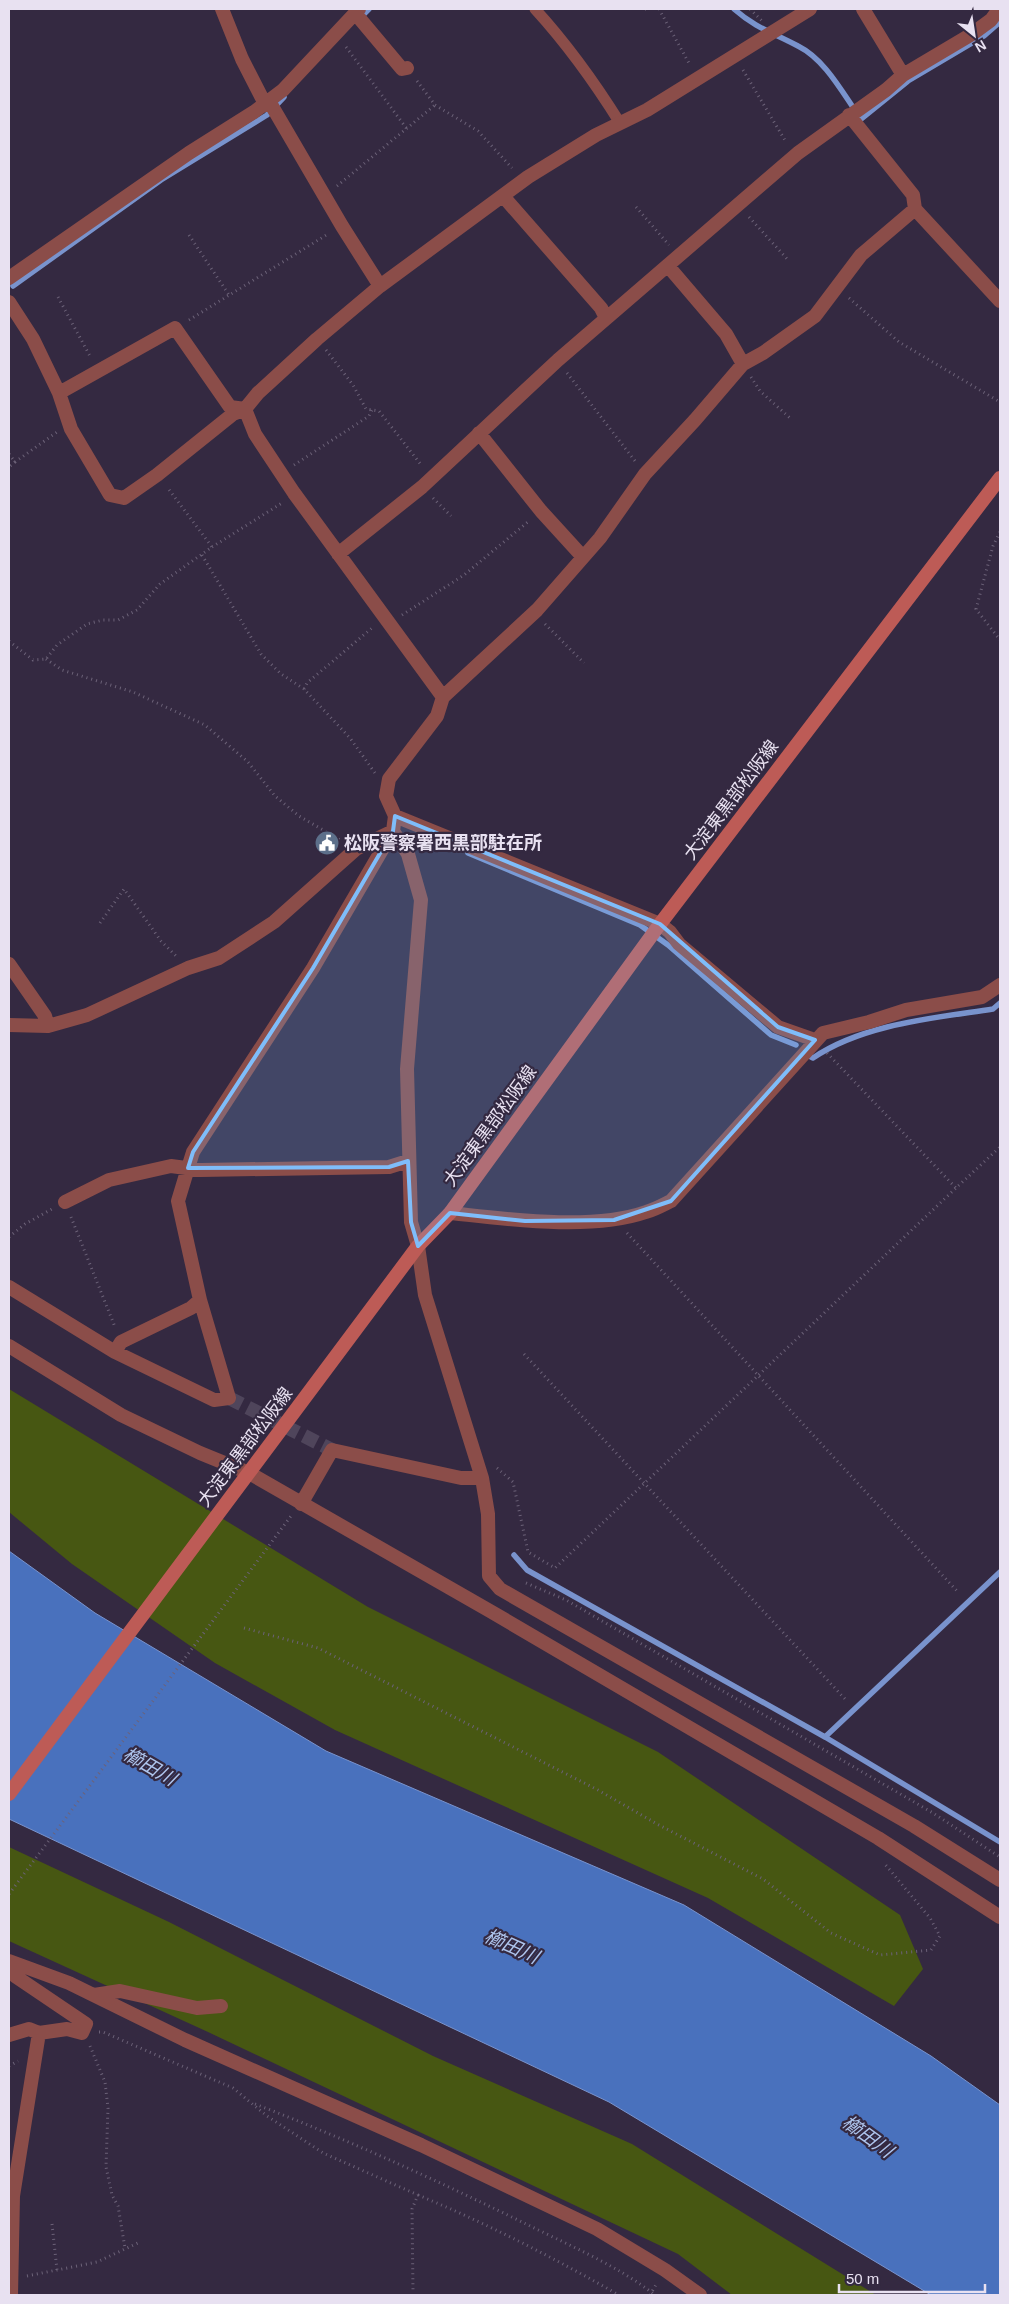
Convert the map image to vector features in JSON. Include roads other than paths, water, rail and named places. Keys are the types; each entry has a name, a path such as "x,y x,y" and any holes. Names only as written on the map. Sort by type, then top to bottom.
{"main road":[{"name":"大淀東黒部松阪線","path":"9,1794 418,1246 450,1213 655,931 1000,478"}],"street":[{"path":"222,9 242,59 380,286"},
{"path":"9,302 33,340 59,393 71,429 110,495 124,498 157,475 233,414 245,409 258,393 318,338 380,286 502,196 564,154 647,110 810,9"},
{"path":"863,9 903,75"},
{"path":"338,554 427,483 558,360 798,153 886,90 903,75 972,34 990,20 999,9"},
{"path":"9,278 189,153 270,105 357,12 365,26 402,69 407,68"},
{"path":"853,112 912,195 915,209 1000,301"},
{"path":"502,196 601,308 606,318"},
{"path":"9,1287 214,1400 229,1398 200,1300 178,1201 193,1152 313,968 393,832 395,816 386,796 389,779 437,716 443,697 537,610 582,556 600,538 645,474 743,364 763,353 815,316 862,255 915,209"},
{"path":"668,266 726,334 743,364"},
{"path":"59,393 175,328 230,407 245,409"},
{"path":"245,409 255,434 294,493 443,697"},
{"path":"479,433 541,511 582,556"},
{"path":"395,816 655,931 670,932 679,944 778,1027 815,1040"},
{"path":"9,1025 48,1026 87,1015 188,968 219,958 274,922 356,849 393,832"},
{"path":"393,832 408,854 421,900 407,1069 411,1222 418,1246 425,1295 482,1478 488,1514 490,1576 500,1588 914,1826 1000,1880"},
{"path":"9,964 45,1016 48,1026"},
{"path":"450,1213 525,1221 614,1220 646,1212 671,1201 823,1032 869,1022 906,1010 982,997 1000,985"},
{"path":"65,1202 109,1180 171,1166 201,1170 389,1167 408,1161"},
{"path":"118,1347 191,1308 200,1300"},
{"path":"9,1346 120,1415 200,1453 245,1478 878,1838 1000,1917"},
{"path":"297,1508 332,1450 461,1478 482,1478"},
{"path":"10,1962 69,1983 185,2040 421,2145 596,2229 665,2270 700,2295"},
{"path":"9,2034 29,2029 39,2033 67,2029 82,2034 86,2024 15,1976 10,1962"},
{"path":"94,1995 120,1991 197,2008 221,2006"},
{"path":"11,2295 13,2196 39,2033"}],"lane":[{"path":"535,9 554,30 602,94 620,123"}],"water":[{"name":"櫛田川","path":"9,1551 95,1613 326,1751 684,1905 931,2056 1000,2105 1000,2295 931,2295 609,2102 9,1819"}],"waterway":[{"path":"360,18 369,9"},
{"path":"734,9 765,30 808,52 833,78 861,119 908,81 984,36 1000,22"},
{"path":"13,286 161,180 267,115 284,97"},
{"path":"468,853 640,925 668,945 771,1035 796,1045"},
{"path":"811,1057 813,1058 854,1037 876,1030 923,1019 993,1009 1000,1003"},
{"path":"514,1555 527,1570 825,1737 1000,1842"},
{"path":"825,1737 1000,1572"}],"tunnel":[{"path":"229,1398 332,1450"}],"place":[{"name":"松阪警察署西黒部駐在所","path":"327,843"}]}
